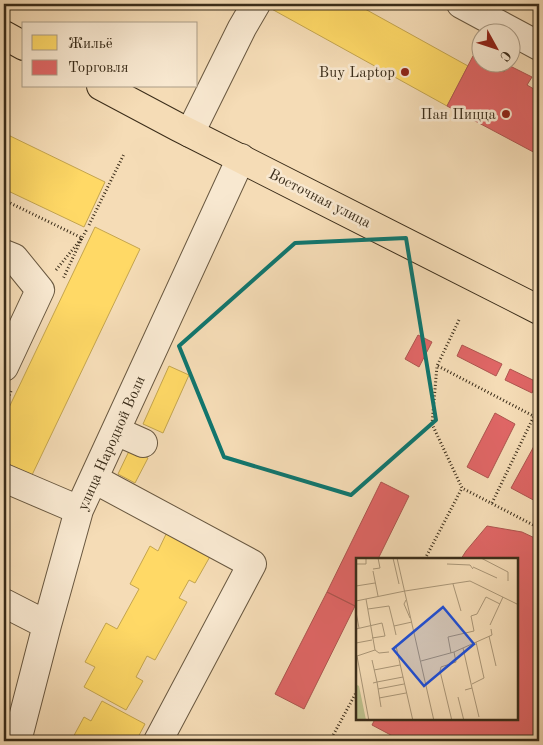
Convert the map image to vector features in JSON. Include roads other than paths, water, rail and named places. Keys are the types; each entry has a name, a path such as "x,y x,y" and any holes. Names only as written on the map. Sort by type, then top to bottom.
{"main road":[{"path":"4,35 22,45"},
{"name":"Восточная улица","path":"105,88 539,310"}],"street":[{"path":"190,133 242,28 256,4"},
{"path":"461,4 539,46"},
{"name":"улица Народной Воли","path":"16,741 79,510 241,158"},
{"path":"4,254 14,258 40,290 4,367"},
{"path":"116,431 143,443"},
{"path":"4,478 79,510"},
{"path":"94,479 252,564 158,741"},
{"path":"4,603 47,625"}],"place":[{"name":"Buy Laptop","path":"405,72"},
{"name":"Пан Пицца","path":"506,114"}]}
